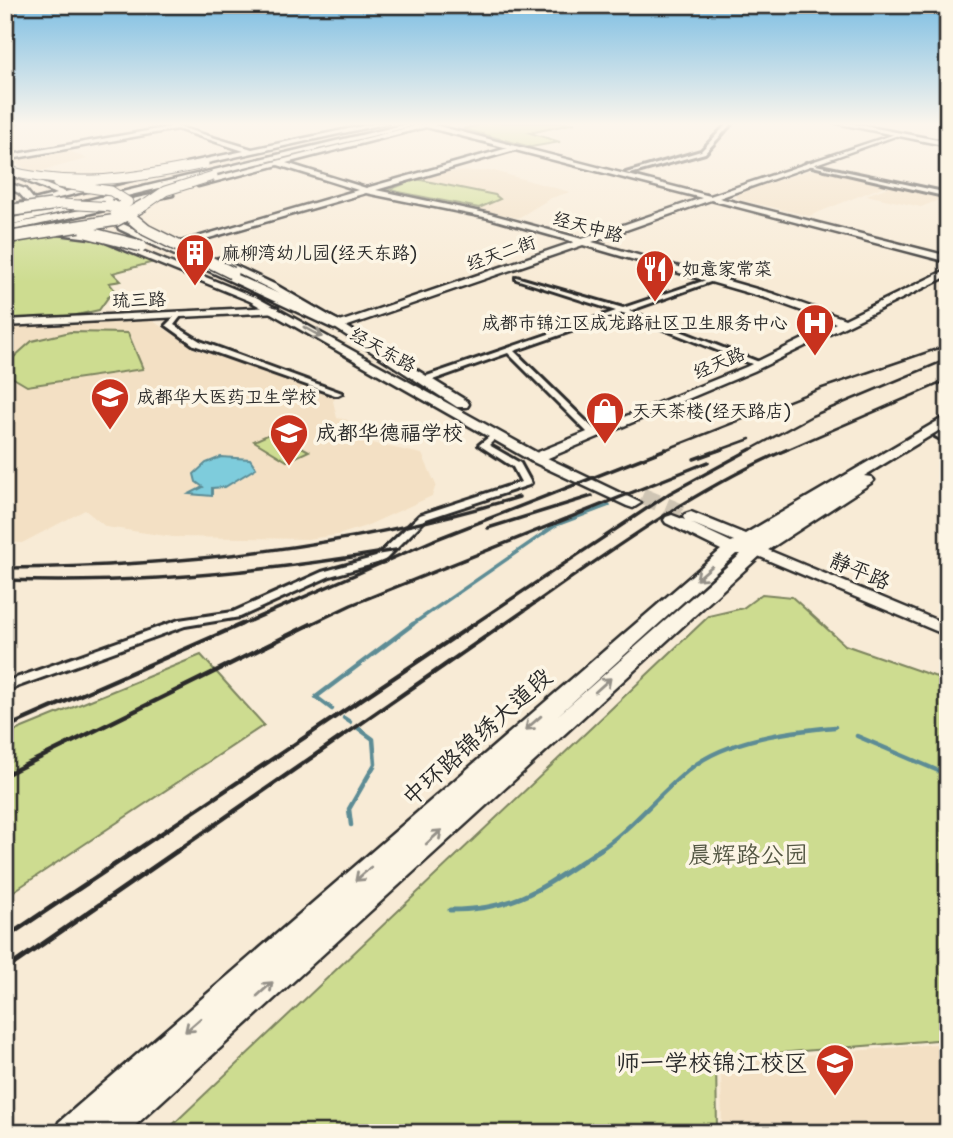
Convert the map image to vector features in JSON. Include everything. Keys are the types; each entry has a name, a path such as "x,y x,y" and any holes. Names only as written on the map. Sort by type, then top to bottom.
{"highway":[{"path":"13,176 119,228"},
{"path":"5,227 90,222 115,214 128,202 120,194 111,191 21,176"},
{"path":"57,183 140,176"},
{"path":"5,210 155,176"},
{"path":"5,217 177,176"},
{"path":"5,227 206,176"},
{"path":"5,239 117,220 134,213 165,191 213,176"},
{"path":"5,210 62,204 108,205 122,210 146,230 298,307"},
{"path":"5,227 31,231 62,230"},
{"name":"经天东路","path":"119,228 254,299"},
{"name":"经天东路","path":"119,228 339,326"},
{"path":"5,239 56,233 89,233 141,246 192,267"}],"main road":[{"name":"经天东路","path":"254,299 495,435 637,499"},
{"name":"经天东路","path":"339,326 541,456"},
{"name":"中环路锦绣大道段","path":"70,1133 745,546 946,432"},
{"path":"678,517 745,546"},
{"name":"中环路锦绣大道段","path":"104,1133 745,546"}],"street":[{"path":"16,176 65,195"},
{"path":"5,210 151,176"},
{"path":"5,227 170,193 231,176"},
{"name":"经天中路","path":"320,176 364,190 490,216 714,279 847,324"},
{"path":"178,244 414,176"},
{"path":"632,176 948,257"},
{"path":"639,176 710,196"},
{"name":"经天二街","path":"339,326 771,176"},
{"path":"863,176 948,195"},
{"path":"5,184 22,191 32,203"},
{"path":"170,193 143,208 138,221 139,227 273,287 339,326"},
{"path":"84,234 88,228 104,222 138,221"},
{"path":"20,226 84,234 145,254 254,299"},
{"name":"经天路","path":"541,456 760,364 847,324 948,272"},
{"path":"518,278 624,311 760,364"},
{"path":"424,380 714,279"},
{"name":"琉三路","path":"5,323 274,310"},
{"path":"178,316 170,325 197,343 338,393"},
{"path":"509,350 594,434"},
{"path":"5,687 183,623 236,615 326,574 380,559 423,517 526,483 517,465 483,445 495,435"},
{"name":"静平路","path":"745,546 948,631"}],"shaded area":[{"path":"425,176 512,176 570,192 551,198 518,218 382,188"},
{"path":"791,176 853,176 889,184 809,216 738,199 736,194"},
{"path":"894,185 946,197 921,207 866,195"},
{"path":"141,318 153,321 195,349 337,396 333,401 337,418 348,420 339,436 422,454 436,485 432,496 366,526 338,535 307,539 173,537 106,527 85,510 22,543 5,542 5,325"},
{"name":"师一学校锦江校区","path":"948,1043 948,1133 722,1133 721,1062"}],"green space":[{"path":"416,179 495,195 500,199 479,208 389,190"},
{"path":"66,220 154,262 113,273 121,281 109,283 114,289 99,310 77,315 75,318 5,321 5,234"},
{"path":"70,332 128,333 143,369 27,386 5,373 5,365 32,341"},
{"path":"274,432 309,451 287,461 254,441"},
{"name":"晨辉路公园","path":"762,594 792,597 845,645 948,681 948,1039 716,1058 717,1133 164,1133 709,616 743,608"},
{"path":"201,655 264,725 5,897 5,735"}],"water":[{"path":"221,457 250,459 256,468 225,487 212,488 212,496 189,494 203,487 196,482 194,474 206,463"}],"waterway":[{"path":"410,626 556,525 609,505"},
{"path":"332,709 316,697 413,624"},
{"path":"344,718 350,722"},
{"path":"599,850 623,832 679,778 706,758 760,738 835,727"},
{"path":"351,825 349,809 375,764 373,739 358,728"},
{"path":"857,736 948,775"},
{"path":"450,910 495,906 514,900 547,884 599,850"}],"tunnel":[{"path":"642,496 683,513"}],"railway":[{"path":"662,451 822,388 948,345"},
{"path":"748,451 812,416 948,359"},
{"path":"784,451 948,380"},
{"path":"717,451 750,439"},
{"path":"238,626 434,540 666,449"},
{"path":"694,459 722,449"},
{"path":"471,626 670,493 751,449"},
{"path":"502,626 677,508 751,466 788,449"},
{"path":"307,626 351,605 708,462"},
{"path":"488,528 592,496"},
{"path":"5,568 136,563 265,551 392,529 519,497"},
{"path":"5,580 152,579 299,565 396,550"},
{"path":"5,728 242,624"},
{"path":"5,775 311,624"},
{"path":"135,851 474,624"},
{"path":"177,851 504,624"},
{"path":"5,938 138,849"},
{"path":"5,970 180,849"}],"place":[{"name":"麻柳湾幼儿园(经天东路)","path":"195,287"},
{"name":"如意家常菜","path":"655,303"},
{"name":"成都市锦江区成龙路社区卫生服务中心","path":"815,357"},
{"name":"成都华大医药卫生学校","path":"110,431"},
{"name":"天天茶楼(经天路店)","path":"605,445"},
{"name":"成都华德福学校","path":"289,467"},
{"name":"师一学校锦江校区","path":"835,1097"}]}
